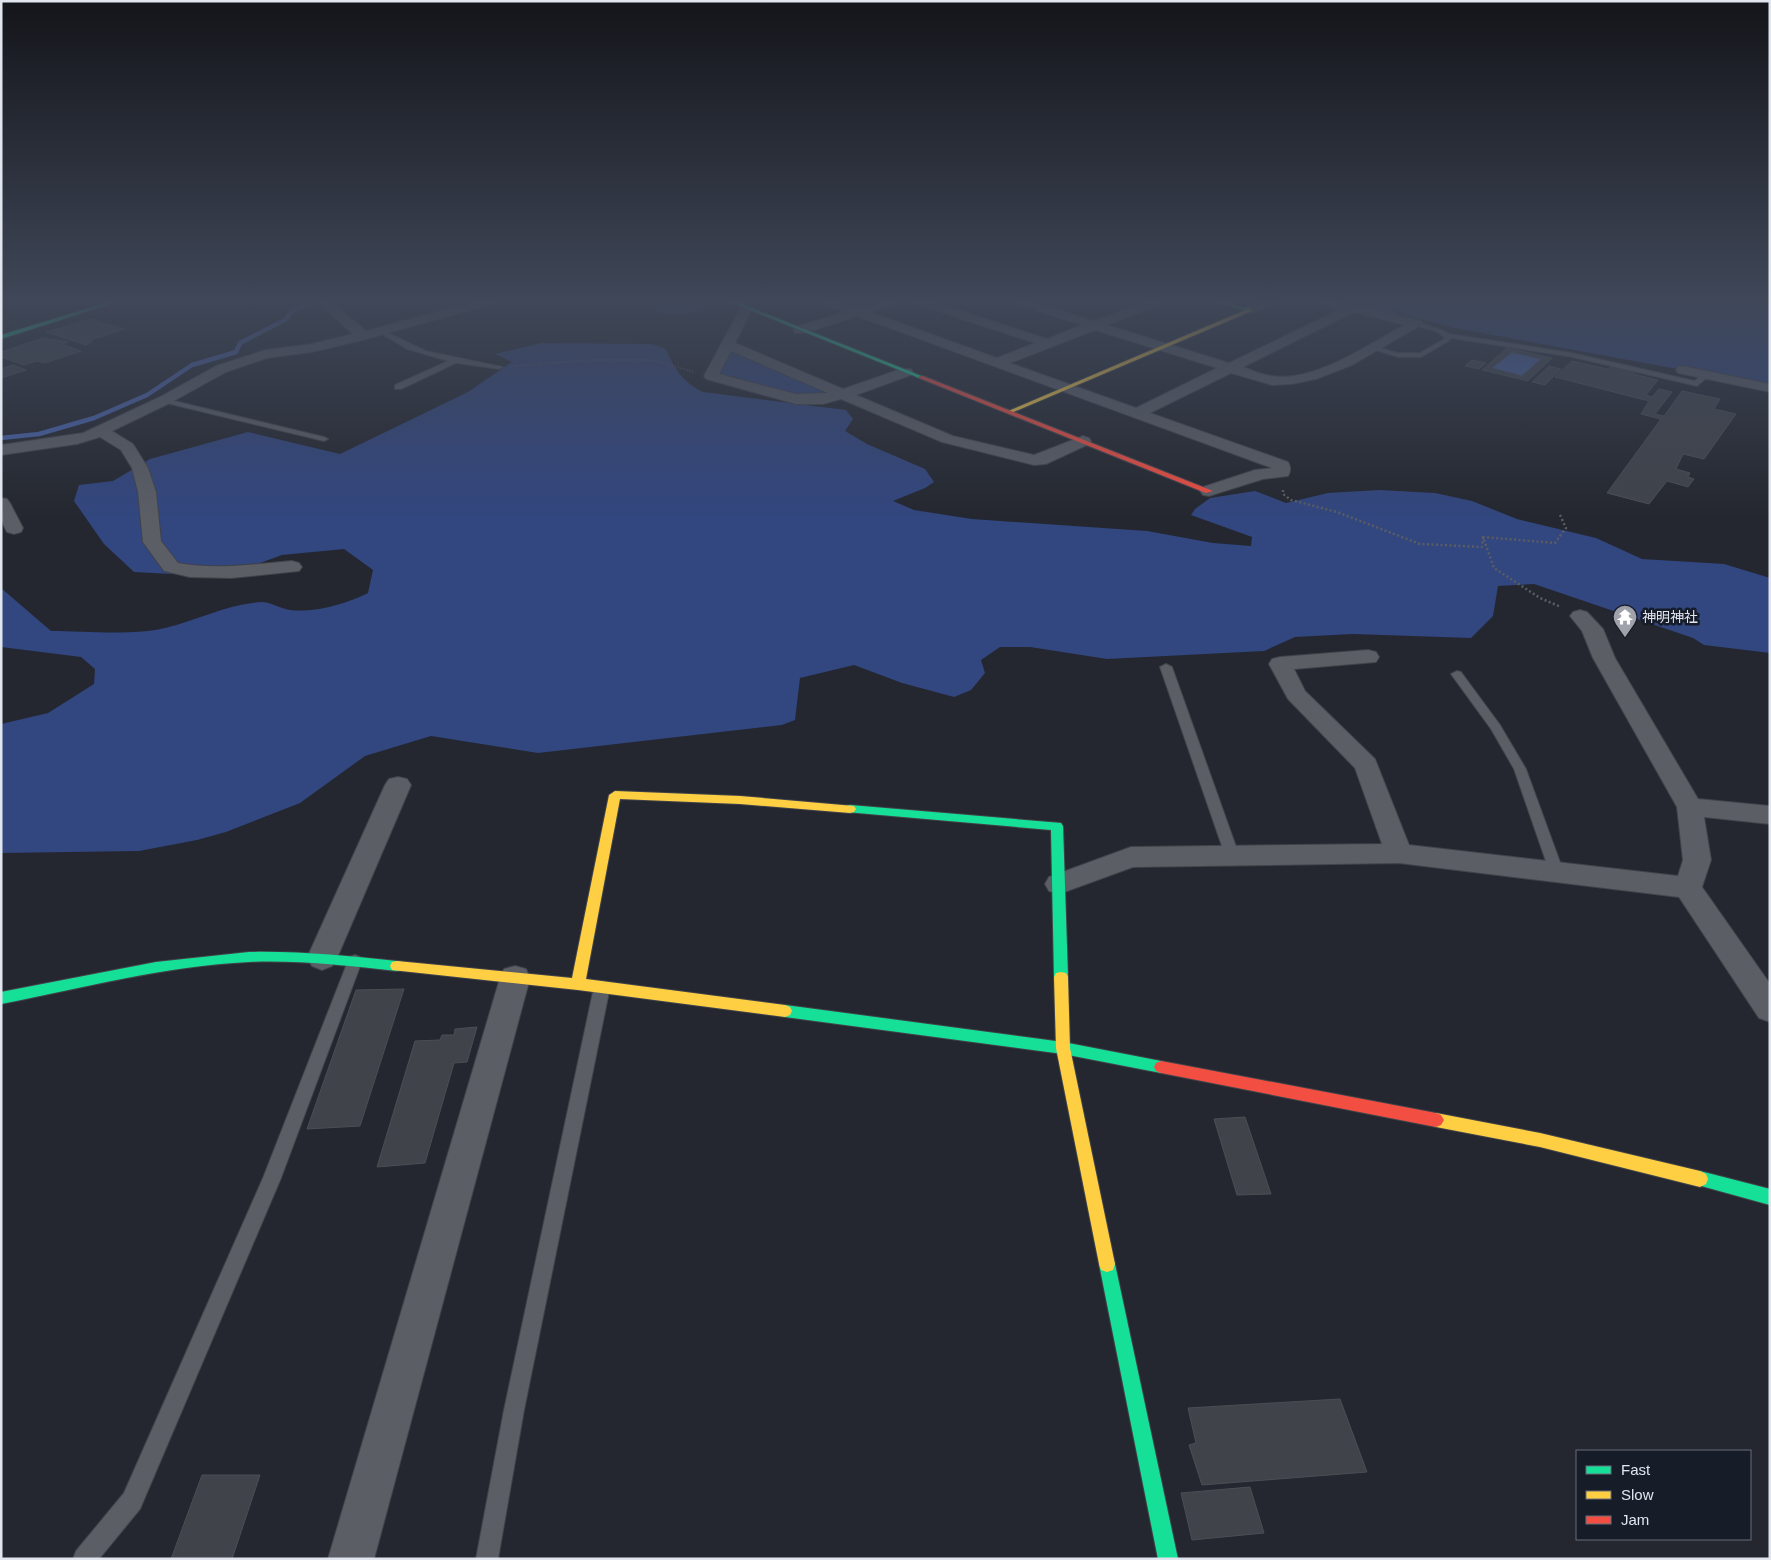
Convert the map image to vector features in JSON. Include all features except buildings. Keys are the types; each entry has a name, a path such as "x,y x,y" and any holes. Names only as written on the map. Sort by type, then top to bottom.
{"street":[{"path":"1,450 77,439 101,431 165,400 214,373"},
{"path":"713,373 711,376 796,399 823,399 844,394 904,373"},
{"path":"793,373 948,439 1034,460 1040,460 1084,441"},
{"path":"908,373 1209,491 1261,474 1282,472 1282,466 1023,373"},
{"path":"1009,412 1102,373"},
{"path":"1135,414 1220,373"},
{"path":"1246,373 1272,381 1282,381 1324,373"},
{"path":"1696,373 1770,388"},
{"path":"101,431 126,446 140,468 147,492 152,542 170,567 190,572 231,572 292,567"},
{"path":"1,503 14,528"},
{"path":"1580,616 1592,629 1604,658 1690,806 1697,860 1688,888"},
{"path":"1368,657 1280,664 1296,694 1366,764 1399,853"},
{"path":"322,958 398,785"},
{"path":"578,984 615,795 740,800 1057,826 1064,1048 1168,1559"},
{"path":"1690,806 1770,815"},
{"path":"1059,884 1131,857 1399,853 1688,888 1770,1009"},
{"path":"1,998 192,962 248,957 322,958 578,984 1064,1048 1540,1140 1770,1197"},
{"path":"350,1559 515,978"}],"lane":[{"path":"398,387 429,373"},
{"path":"1649,373 1698,384 1706,375"},
{"path":"165,400 324,440"},
{"path":"1166,667 1232,855"},
{"path":"1457,674 1496,728 1520,768 1557,873"},
{"path":"84,1559 132,1502 272,1178 355,961"},
{"path":"487,1559 514,1410 602,987"}],"path":[{"path":"699,373 711,376"},
{"path":"1283,494 1291,500 1337,512 1420,544 1482,547 1483,537"},
{"path":"1483,537 1555,543 1566,528 1560,515"},
{"path":"1483,537 1494,568 1540,598"}],"shaded area":[{"path":"496,373 679,373 690,384 703,392 846,410 853,419 845,431 867,444 925,469 934,482 925,488 893,501 914,510 972,519 1147,531 1213,543 1251,546 1252,537 1191,515 1195,509 1210,498 1255,491 1286,503 1328,493 1379,490 1435,493 1472,501 1517,519 1596,538 1642,559 1724,564 1770,578 1770,653 1704,645 1693,638 1534,584 1498,586 1493,616 1471,638 1353,634 1295,637 1264,651 1107,659 1030,647 1000,647 981,660 985,673 971,690 954,697 902,683 854,665 800,678 795,720 782,725 538,753 431,736 365,756 300,803 226,832 197,840 139,851 1,853 1,724 48,713 94,684 95,669 81,657 1,647 1,588 51,631 138,632 177,625 248,603 265,602 300,611 330,607 368,593 373,570 344,549 282,555 252,566 209,576 134,572 104,544 74,501 79,485 113,481 150,459 248,432 340,454 468,392"},
{"path":"713,373 793,373 844,394 796,399 711,376"},
{"path":"1510,373 1526,373 1522,376"},
{"path":"1697,373 1770,373 1770,388"}],"waterway":[{"path":"1,438 39,434 94,418 147,395 180,373"}],"traffic: fast":[{"path":"910,373 921,377"},
{"path":"850,809 1057,826 1061,977"},
{"path":"1,998 125,973 218,959 286,957 397,966"},
{"path":"785,1011 1063,1048 1161,1067"},
{"path":"1700,1179 1770,1197"},
{"path":"1107,1264 1168,1559"}],"traffic: slow":[{"path":"1009,412 1102,373"},
{"path":"578,984 615,795 740,800 850,809"},
{"path":"397,966 578,984 785,1011"},
{"path":"1061,977 1063,1048 1107,1264"},
{"path":"1436,1120 1540,1140 1700,1179"}],"traffic: jam":[{"path":"921,377 1209,491"},
{"path":"1161,1067 1436,1120"}],"place":[{"name":"神明神社","path":"1625,638"}]}
